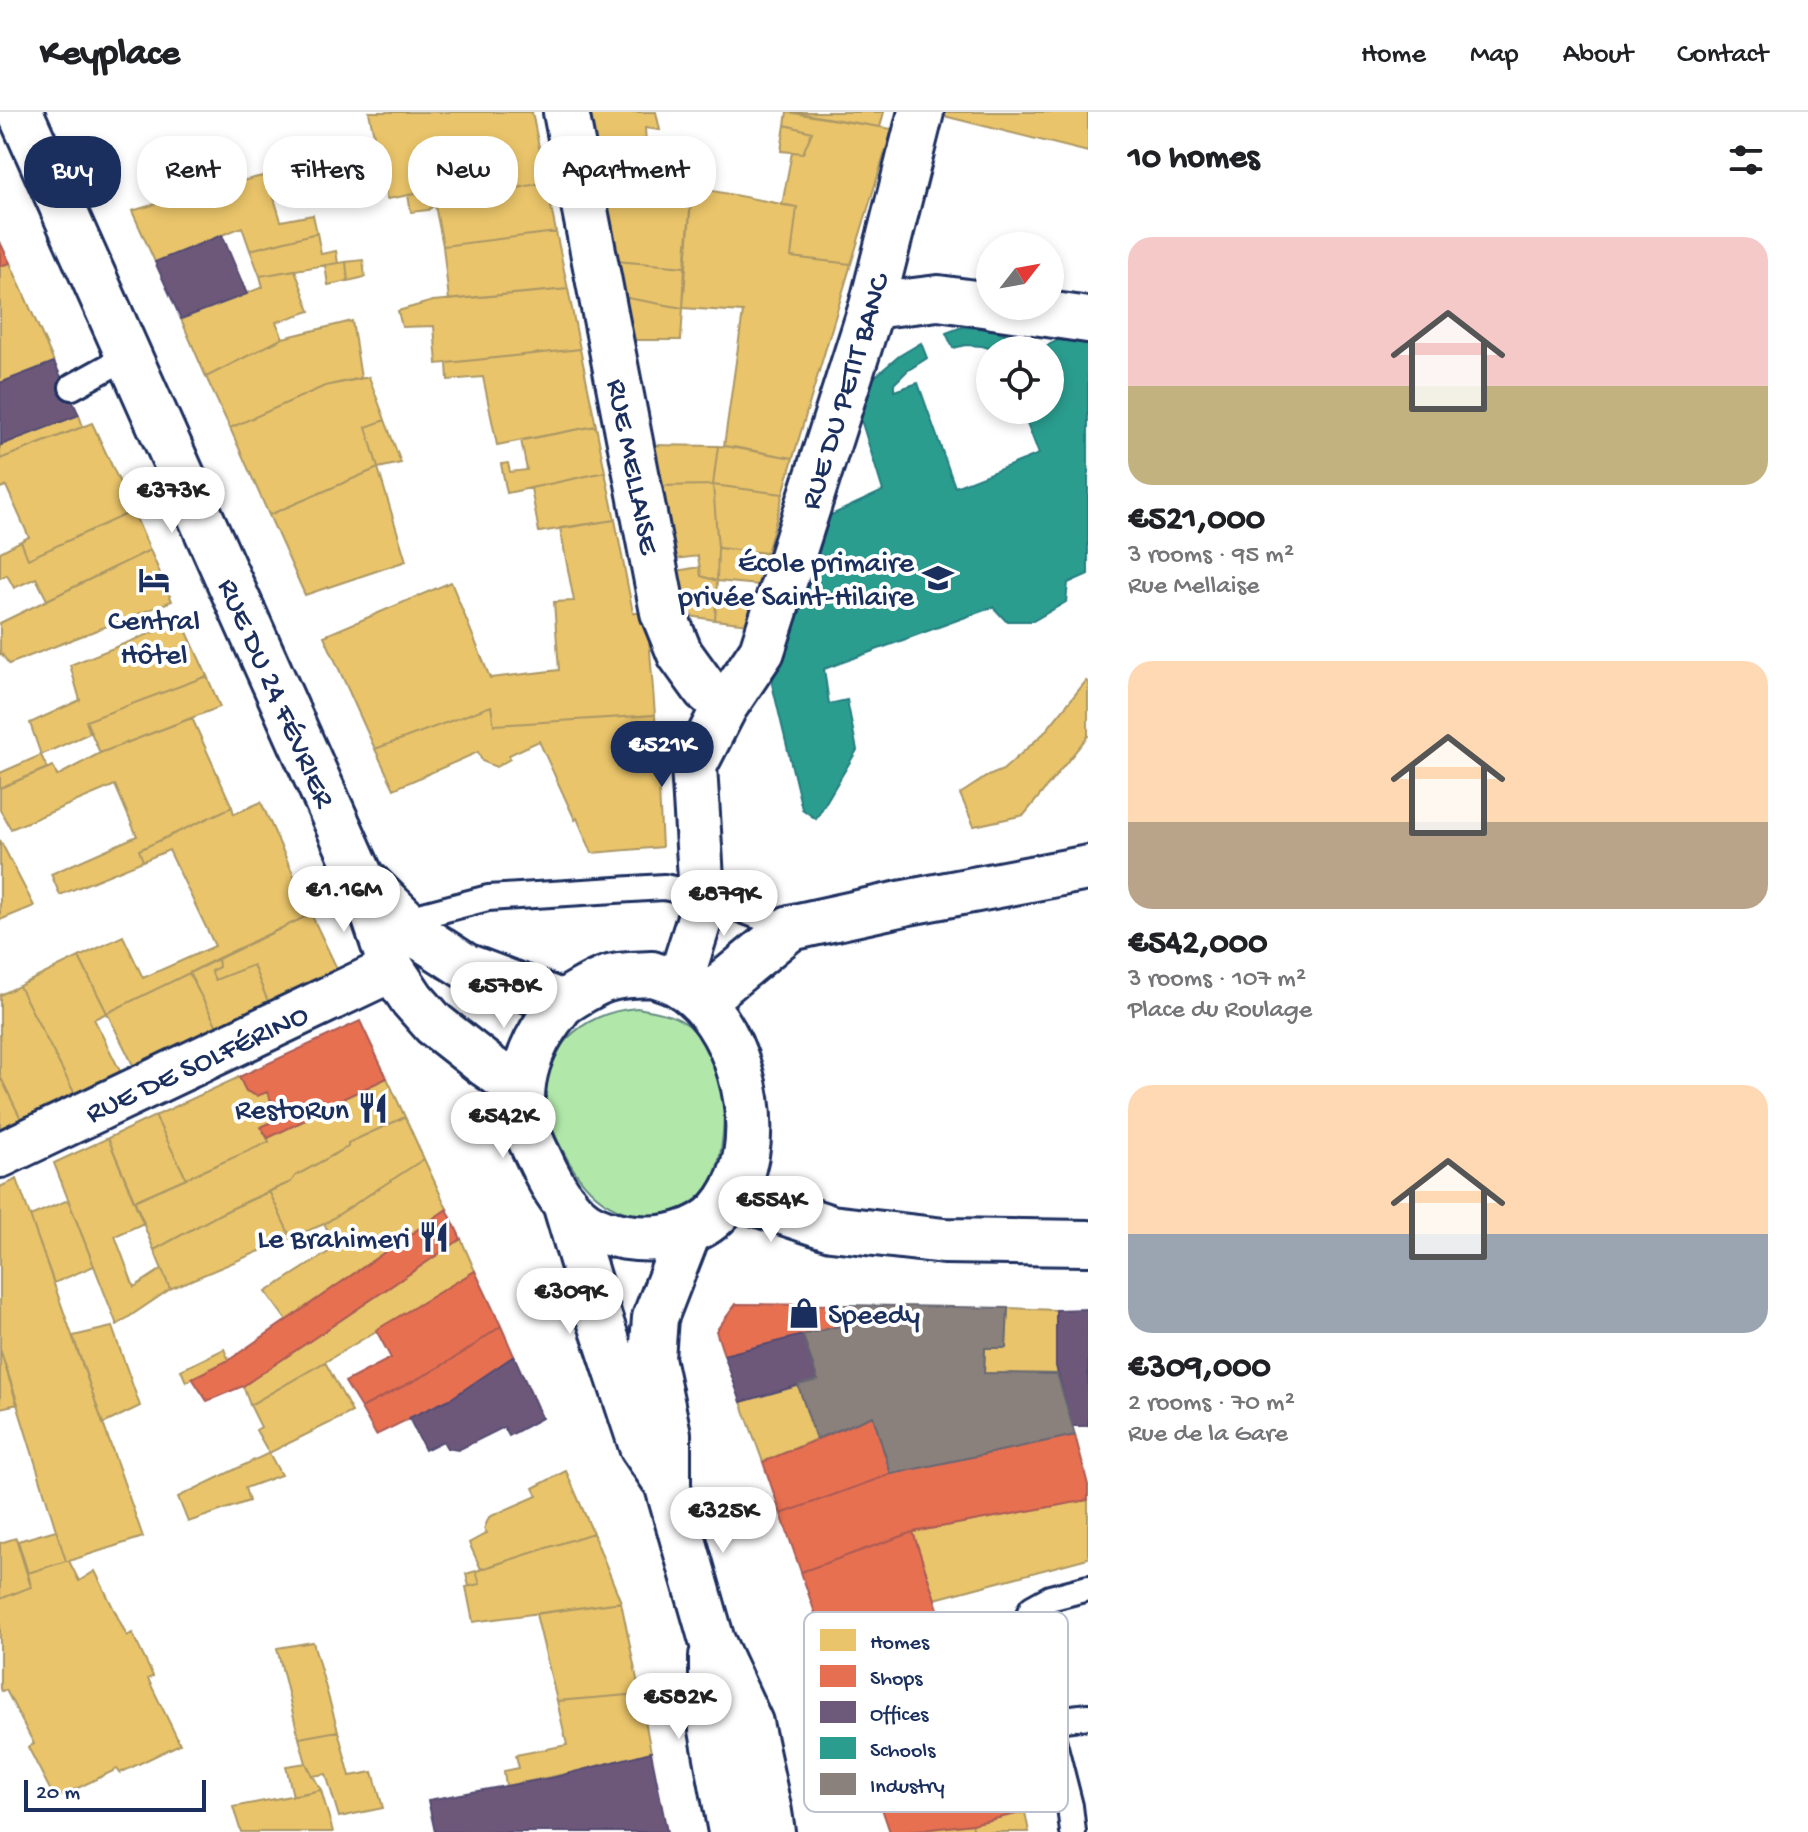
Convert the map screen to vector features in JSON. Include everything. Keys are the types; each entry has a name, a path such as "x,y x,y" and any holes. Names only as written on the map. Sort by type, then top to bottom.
{"main road":[{"name":"RUE DU 24 FÉVRIER","path":"20,112 361,877 392,969 434,1024 522,1090"},
{"name":"RUE MELLAISE","path":"566,112 663,612 680,654 706,690 725,706"},
{"name":"RUE DU PETIT BANC","path":"725,706 762,651 872,306 921,112"},
{"path":"872,306 938,298 976,304"},
{"path":"1064,316 1088,320"},
{"path":"690,993 702,895 694,766 725,706"},
{"path":"690,993 790,928 1088,868"},
{"name":"RUE DU 24 FÉVRIER","path":"361,877 425,940 465,966 563,1003"},
{"name":"RUE DE SOLFÉRINO","path":"0,1155 392,969"},
{"path":"652,974 690,993 718,1020 733,1047 748,1117 745,1164 732,1195 706,1224 688,1233 659,1238 608,1233 585,1222 565,1203 546,1173 523,1116 525,1069 545,1026 563,1003 604,980 652,974"},
{"path":"732,1195 831,1228 944,1241 1088,1243"},
{"path":"565,1203 642,1447 668,1487"},
{"path":"688,1233 655,1318 652,1358 668,1434 668,1487 712,1641 750,1723 772,1832"},
{"path":"712,1641 712,1730 731,1832"}],"lane":[{"path":"72,387 130,355"},
{"path":"404,920 488,898 664,887 702,895 790,928"},
{"path":"1030,1612 1050,1598 1088,1588"},
{"path":"1068,1719 1088,1716"},
{"path":"1068,1798 1073,1832"}],"green space":[{"path":"637,1008 677,1018 697,1033 716,1064 724,1100 720,1155 711,1181 693,1202 659,1214 625,1212 596,1195 572,1168 547,1112 545,1090 548,1071 567,1039 598,1018"}],"building: Homes":[{"path":"369,112 532,112 537,136 534,136 534,185 518,188 518,136 408,136 408,195 392,198 392,136 374,136"},
{"path":"584,112 656,112 660,130 645,128 645,136 589,136"},
{"path":"787,112 892,129 851,264 791,257 797,207 782,205 792,152 803,153 812,132 785,125"},
{"path":"792,112 884,112 880,127"},
{"path":"941,112 1088,112 1088,152 940,115"},
{"path":"785,125 812,132 803,153 781,151"},
{"path":"263,176 263,208 277,208 281,221 313,215 317,233 250,250 242,227 155,262 132,211 142,208 247,208 247,180"},
{"path":"534,185 534,208 551,208 556,232 443,246 436,208 518,208 518,188"},
{"path":"716,192 797,207 791,257 851,264 793,458 724,446 743,312 683,308 690,208 716,208"},
{"path":"410,208 431,208 428,210 411,212"},
{"path":"605,208 690,208 685,267 616,261"},
{"path":"556,232 568,289 449,300 443,246"},
{"path":"317,233 321,254 336,251 338,263 260,276 250,250"},
{"path":"363,260 365,277 348,281 346,262"},
{"path":"616,261 685,267 683,308 622,297"},
{"path":"346,262 348,281 328,285 325,265"},
{"path":"10,263 54,362 0,383 0,266"},
{"path":"295,270 310,311 276,322 283,338 206,377 181,319 263,287 260,276"},
{"path":"568,289 580,349 437,364 434,326 402,327 398,311 433,301"},
{"path":"622,297 683,308 681,340 629,340"},
{"path":"352,321 361,378 325,386 230,428 206,377 283,338"},
{"path":"580,349 596,426 497,445 483,377 448,380 447,363"},
{"path":"369,377 385,420 366,427 378,468 269,515 230,428 325,386"},
{"path":"79,415 83,427 0,459 0,443"},
{"path":"385,420 401,463 378,468 366,427"},
{"path":"92,423 133,511 28,559 21,541 29,537 6,486 0,488 0,459"},
{"path":"596,426 605,472 507,493 501,464 508,463 510,472 527,470 521,440"},
{"path":"648,445 718,446 713,485 658,486"},
{"path":"718,446 793,458 783,494 713,485"},
{"path":"378,468 406,561 305,595 269,515"},
{"path":"605,472 615,520 539,532 531,488"},
{"path":"713,485 717,581 701,576 698,556 668,560 654,486"},
{"path":"713,485 783,494 767,553 718,548"},
{"path":"133,511 150,550 47,600 36,578 14,588 7,575 0,578 0,552 21,541 28,559"},
{"path":"615,520 633,613 647,613 655,715 494,725 491,706 375,749 324,636 451,582 490,678 559,670 554,602 574,601 560,528"},
{"path":"718,548 767,553 759,585 717,581"},
{"path":"150,550 172,601 9,664 0,654 0,623"},
{"path":"700,567 701,576 717,581 715,620 677,614 670,572"},
{"path":"717,593 756,600 749,624 715,620"},
{"path":"182,621 207,676 86,721 90,733 41,755 30,723 80,700 70,665"},
{"path":"207,676 220,707 100,753 86,721"},
{"path":"1086,681 1088,736 1024,815 974,826 960,794 1003,770 1044,733"},
{"path":"491,706 494,725 655,715 662,847 592,853 539,741 509,755 510,759 496,767 482,761 478,752 394,789 375,749"},
{"path":"192,718 232,807 139,850 143,861 60,895 51,874 137,836 115,785 11,829 0,810 0,788 53,766 57,776 100,753"},
{"path":"41,755 47,768 0,788 0,773"},
{"path":"261,802 311,914 107,1013 79,957 123,936 143,978 215,946 169,850 143,861 139,850 232,807 234,814"},
{"path":"0,840 34,906 0,920"},
{"path":"311,914 341,977 271,1009 253,965 215,980 211,971 219,967 218,958"},
{"path":"79,957 107,1013 94,1019 123,1077 77,1098 19,986"},
{"path":"218,958 219,967 211,971 215,980 253,965 271,1009 220,1032 189,973"},
{"path":"189,973 220,1032 136,1071 107,1013"},
{"path":"19,986 77,1098 23,1123 0,1076 0,995"},
{"path":"0,1076 23,1123 0,1133"},
{"path":"239,1077 246,1091 257,1096 267,1092 279,1118 261,1127 269,1142 186,1178 155,1116"},
{"path":"387,1078 405,1117 348,1143 348,1147 295,1176 291,1182 220,1214 154,1250 134,1201 269,1142 268,1138 324,1111 323,1108"},
{"path":"155,1116 186,1178 134,1201 108,1138"},
{"path":"405,1117 424,1159 324,1224 291,1238 269,1191 291,1182 295,1176 348,1147 348,1143"},
{"path":"108,1138 144,1223 115,1236 134,1287 162,1269 170,1289 117,1325 54,1163"},
{"path":"424,1159 447,1209 287,1321 266,1292 338,1246 324,1224"},
{"path":"17,1179 143,1537 69,1561 66,1561 0,1349 0,1187"},
{"path":"269,1191 291,1238 170,1289 154,1250"},
{"path":"68,1200 94,1266 54,1283 30,1216"},
{"path":"461,1239 475,1271 250,1405 243,1386"},
{"path":"1008,1308 1056,1310 1057,1374 984,1373 985,1348 1006,1348"},
{"path":"112,1327 140,1406 103,1424 73,1336"},
{"path":"0,1349 18,1404 0,1408"},
{"path":"224,1349 229,1360 186,1382 181,1370"},
{"path":"325,1362 352,1412 269,1453 256,1430 261,1427 250,1405"},
{"path":"798,1385 816,1439 763,1462 741,1402"},
{"path":"269,1453 281,1475 245,1488 249,1501 188,1522 178,1497"},
{"path":"566,1471 593,1533 481,1569 469,1543 487,1533 484,1529 489,1517 537,1496 533,1488"},
{"path":"1088,1500 1088,1558 935,1599 913,1532"},
{"path":"56,1530 66,1561 28,1573 18,1541"},
{"path":"593,1533 621,1602 473,1622 466,1587 480,1584 476,1571"},
{"path":"16,1538 31,1587 0,1599 0,1543"},
{"path":"69,1561 79,1581 95,1571 127,1636 132,1633 153,1676 148,1679 180,1744 120,1773 117,1769 55,1799 28,1747 34,1744 6,1690 0,1689 0,1599 31,1587 28,1573"},
{"path":"476,1571 480,1584 469,1586 466,1574"},
{"path":"621,1602 640,1694 557,1701 536,1614"},
{"path":"313,1642 338,1731 299,1738 277,1648"},
{"path":"640,1694 651,1752 600,1767 506,1786 504,1771 519,1768 516,1755 567,1745 557,1701"},
{"path":"338,1731 350,1776 373,1772 383,1808 339,1817 326,1774 312,1776 299,1738"},
{"path":"306,1763 321,1790 293,1796 286,1766"},
{"path":"321,1790 333,1832 241,1832 233,1807"},
{"path":"1025,1812 1029,1832 974,1832 972,1824"},
{"path":"972,1824 974,1832 906,1832"}],"building: Shops":[{"path":"0,242 10,263 0,266"},
{"path":"360,1021 387,1078 268,1138 261,1127 279,1118 267,1092 257,1096 246,1091 239,1077"},
{"path":"447,1209 461,1239 243,1386 207,1401 192,1378 229,1360"},
{"path":"475,1271 501,1326 429,1373 361,1408 345,1382 391,1358 376,1330"},
{"path":"736,1304 844,1305 844,1325 724,1355 716,1331"},
{"path":"501,1326 514,1356 452,1398 376,1435 361,1408 429,1373"},
{"path":"873,1416 891,1474 781,1514 763,1462"},
{"path":"1075,1435 1088,1485 1088,1500 913,1532 801,1572 781,1514 891,1474"},
{"path":"913,1532 939,1612 815,1612 801,1572"},
{"path":"883,1812 1025,1812 972,1824 890,1832"}],"building: Offices":[{"path":"222,235 247,294 181,319 155,262"},
{"path":"54,362 79,415 1,445 0,383"},
{"path":"1088,1309 1088,1426 1072,1426 1056,1366 1056,1310"},
{"path":"803,1335 818,1380 741,1402 724,1355"},
{"path":"514,1356 542,1418 509,1436 504,1427 458,1450 447,1448 443,1441 425,1450 409,1418 452,1398"},
{"path":"651,1752 667,1832 435,1832 428,1800 555,1777"}],"building: Schools":[{"path":"962,327 992,329 1010,336 976,336 976,346 953,348 946,333"},
{"name":"École primaire privée Saint-Hilaire","path":"1069,335 1088,340 1088,574 1068,583 1066,602 1033,621 1006,621 993,607 824,669 829,704 847,700 857,750 816,819 802,809 772,684 812,524 883,491 855,400 870,381 899,356 921,343 927,358 894,384 894,391 918,383 955,487 1039,454 1027,424 1064,424 1064,337"}],"building: Industry":[{"path":"844,1305 1008,1308 1006,1348 985,1348 984,1373 1057,1374 1075,1435 891,1474 873,1416 816,1439 798,1385 818,1380 803,1335 844,1325"}],"place":[{"name":"École primaire privée Saint-Hilaire","path":"938,578"},
{"name":"Central Hôtel","path":"154,580"},
{"name":"RestoRun","path":"373,1108"},
{"name":"Le Brahimeri","path":"434,1237"},
{"name":"Speedy","path":"804,1313"}]}
